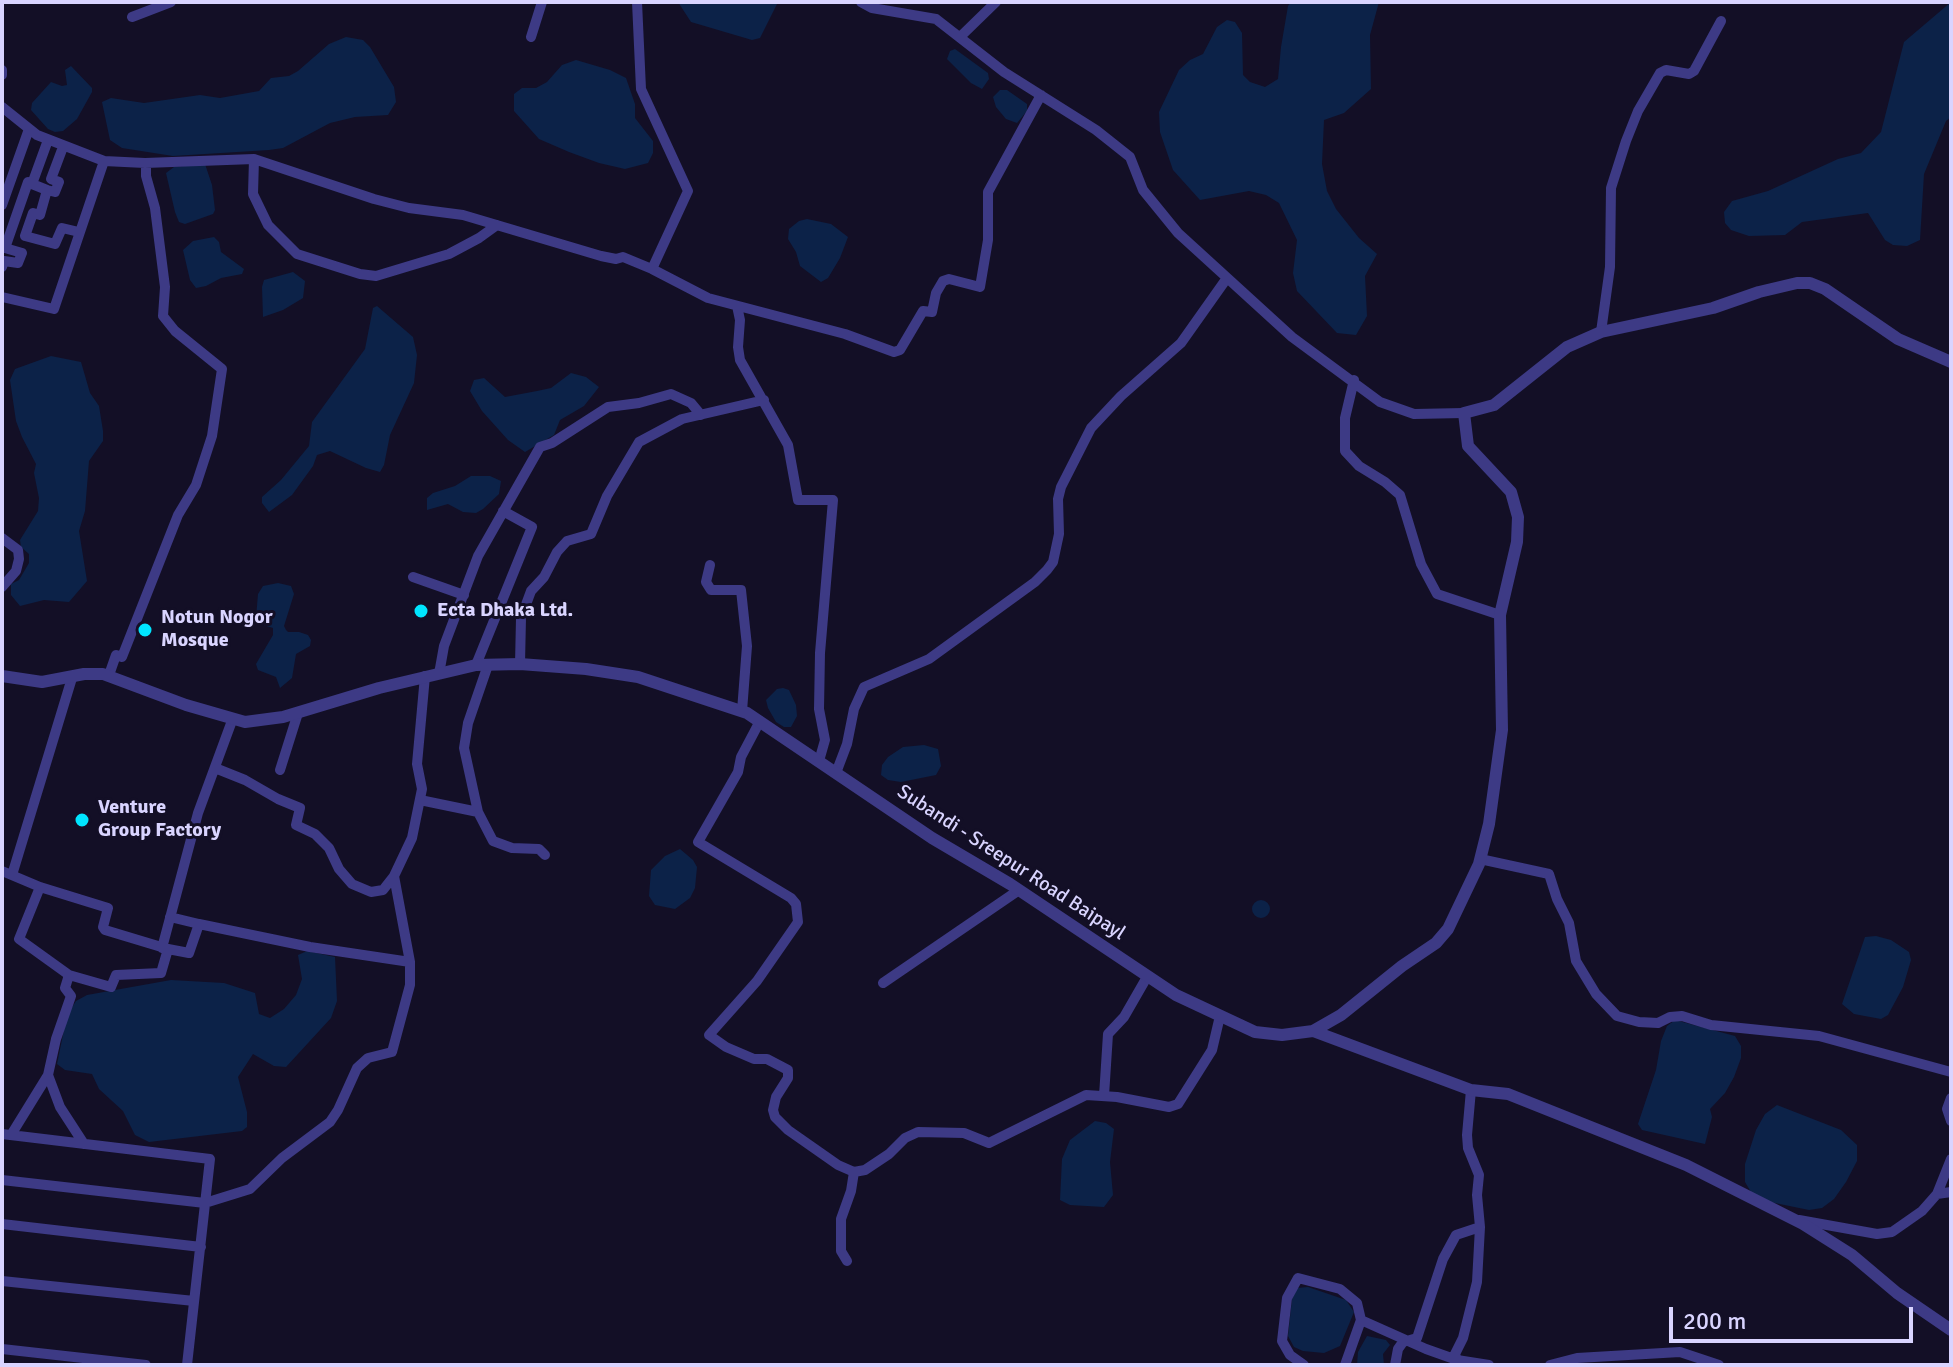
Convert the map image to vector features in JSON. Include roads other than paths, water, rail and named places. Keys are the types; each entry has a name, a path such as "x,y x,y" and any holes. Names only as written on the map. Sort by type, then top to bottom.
{"street":[{"path":"132,17 171,2"},
{"path":"531,37 542,2"},
{"path":"637,2 641,89 688,191 652,269"},
{"path":"861,2 872,8 936,19 1004,72 1096,130 1130,157 1143,190 1178,233 1292,337 1380,402 1414,414 1464,413 1494,405 1567,347 1601,332 1713,308 1782,285 1810,283 1825,289 1898,339 1951,362"},
{"path":"960,37 996,2"},
{"path":"1601,332 1610,267 1611,188 1626,141 1638,111 1660,73 1666,70 1689,74 1694,71 1721,21"},
{"path":"2,107 48,140 104,161 146,163 254,159 374,199 409,208 463,215 601,256 623,257 708,298 845,334 894,352 900,350 923,311 932,312 936,293 943,281 949,279 980,287 988,240 988,192 1041,95"},
{"path":"2,205 29,129"},
{"path":"32,184 48,140"},
{"path":"2,267 4,261 18,263 22,253 5,248 7,225 28,182 55,192 59,182 51,179 63,147"},
{"path":"254,159 253,194 268,225 297,254 360,274 376,276 449,254 497,225"},
{"path":"2,297 54,309 104,161"},
{"path":"109,675 116,655 122,657 178,515 196,485 212,436 222,369 175,331 163,316 165,287 146,163"},
{"path":"47,190 40,215 33,213 25,236 55,244 62,228 79,232"},
{"path":"836,773 847,744 854,709 864,687 929,659 1047,570 1053,562 1059,534 1058,499 1064,478 1091,428 1121,396 1181,343 1227,278"},
{"path":"737,306 740,360 788,445 798,500 833,500 820,653 819,709 825,740 819,761"},
{"path":"1354,380 1345,418 1345,451 1359,466 1400,495 1421,564 1437,594 1500,615"},
{"path":"215,768 300,808 296,825 315,834 329,848 339,869 352,884 371,892 383,890 394,876 412,838 422,789 417,764 432,675 478,556 540,447 552,443 608,407 671,394 691,403 701,415"},
{"path":"520,664 521,618 531,591 567,541 591,534 607,496 639,442 682,419 764,400"},
{"name":"Subandi - Sreepur Road Baipayl","path":"2,676 42,682 84,674 109,675 186,705 245,722 283,717 432,675 482,665 520,664 586,669 638,677 742,711 760,721 932,838 1019,890 1176,995 1255,1032 1282,1035 1313,1031 1341,1015 1436,943 1448,929 1480,859 1489,824 1502,730 1500,615 1517,542 1518,517 1511,492 1468,446 1464,413"},
{"path":"503,511 532,527 482,665 464,748 478,812 493,841 512,848 539,849 545,855"},
{"path":"2,538 18,550 19,559 16,571 2,587"},
{"path":"710,565 706,582 711,590 741,590 747,646 742,711"},
{"path":"413,577 464,595"},
{"path":"72,678 7,873 40,887 108,908 105,930 165,949 189,953 199,924"},
{"path":"280,770 298,713"},
{"path":"40,887 19,939 69,975 111,987 116,975 161,973 170,917 198,813 233,718"},
{"path":"760,721 741,757 738,772 698,842 791,898 796,904 798,922 757,981 709,1035 726,1047 754,1059 767,1059 788,1070 788,1078 776,1097 775,1117 838,1165 854,1172 865,1170 889,1154 905,1138 918,1132 964,1133 989,1143 1086,1095 1169,1107 1178,1104 1212,1050 1220,1016"},
{"path":"420,800 478,812"},
{"path":"1480,859 1549,874 1569,923 1576,961 1596,994 1617,1016 1658,1023 1682,1016 1711,1025 1819,1036 1951,1072"},
{"path":"2,1180 205,1203 250,1189 282,1158 330,1122 357,1068 368,1058 392,1052 410,985 410,962 394,876"},
{"path":"883,983 1019,890"},
{"path":"170,917 310,947 410,962"},
{"path":"69,975 65,988 71,996 48,1075 6,1135 210,1159 187,1365"},
{"path":"1104,1096 1108,1034 1124,1017 1147,977"},
{"path":"1313,1031 1471,1090 1508,1094 1686,1165 1793,1219 1852,1255 1897,1293 1951,1330"},
{"path":"48,1075 60,1107 84,1144"},
{"path":"1457,1360 1455,1354 1463,1338 1477,1282 1480,1227 1479,1175 1468,1148 1467,1135 1471,1090"},
{"path":"1951,1098 1947,1109 1951,1121"},
{"path":"1793,1219 1877,1234 1892,1232 1922,1211 1937,1194 1951,1159"},
{"path":"847,1261 841,1251 841,1219 854,1172"},
{"path":"1937,1194 1951,1192"},
{"path":"2,1224 201,1247"},
{"path":"1395,1365 1398,1349 1403,1342 1417,1338 1443,1259 1456,1235 1480,1227"},
{"path":"1304,1365 1290,1355 1282,1341 1287,1298 1298,1278 1340,1289 1357,1303 1361,1320 1345,1365"},
{"path":"2,1281 194,1301"},
{"path":"1361,1320 1457,1360 1489,1365"},
{"path":"2,1349 146,1365"},
{"path":"1550,1365 1577,1358 1680,1352 1719,1365"}],"water":[{"path":"678,2 778,2 760,38 752,40 691,22"},
{"path":"1291,2 1379,2 1370,35 1371,89 1344,113 1324,120 1322,164 1327,191 1336,209 1359,238 1377,254 1365,276 1367,316 1356,335 1337,333 1297,291 1293,273 1297,240 1279,203 1266,195 1249,191 1200,200 1173,170 1160,132 1159,112 1179,70 1203,54 1217,27 1227,20 1235,22 1242,33 1243,75 1250,82 1265,87 1278,79"},
{"path":"1951,2 1951,117 1946,121 1924,174 1920,240 1907,246 1893,245 1885,240 1868,213 1802,222 1785,235 1749,236 1731,230 1725,223 1724,212 1732,201 1768,191 1838,159 1861,153 1881,132 1904,42"},
{"path":"346,37 363,40 370,47 394,87 396,102 388,115 355,117 330,123 283,148 269,150 173,156 122,148 110,140 102,102 111,98 144,103 200,95 220,98 259,91 271,78 289,76 329,44"},
{"path":"955,49 988,73 989,79 982,89 971,83 947,59 950,51"},
{"path":"576,60 626,78 635,104 635,118 653,141 653,153 648,163 625,169 569,152 539,139 514,111 514,94 522,88 536,88 547,82 562,65"},
{"path":"71,66 92,88 92,92 77,119 63,131 55,132 48,129 31,110 32,103 51,82 67,85 65,70"},
{"path":"1000,90 1007,90 1027,104 1027,111 1017,123 1006,119 996,107 993,97"},
{"path":"205,164 215,210 213,214 185,224 179,222 166,173 174,167"},
{"path":"807,219 831,224 848,237 828,278 821,282 800,266 788,239 789,229"},
{"path":"214,237 219,242 221,252 244,269 242,274 196,288 190,280 183,250 193,241"},
{"path":"293,272 305,281 303,298 263,317 264,280"},
{"path":"377,306 413,337 417,355 414,383 390,435 384,465 380,472 330,451 317,455 313,466 292,495 269,512 262,503 262,497 281,480 309,446 312,422 365,349 373,308"},
{"path":"51,356 81,362 90,393 99,406 103,431 103,441 89,461 85,511 79,531 87,581 69,602 44,600 20,606 11,595 11,584 19,580 29,563 29,554 21,547 20,540 38,511 39,498 34,473 36,464 16,421 10,380 15,369"},
{"path":"571,373 586,377 599,387 584,406 560,420 554,435 525,452 508,440 482,411 470,391 474,380 484,378 505,397 551,388"},
{"path":"471,476 490,476 501,481 499,494 483,509 476,513 463,512 448,504 427,510 427,498 433,493 455,486"},
{"path":"278,583 291,586 294,594 284,626 286,630 308,635 311,640 310,646 296,654 292,678 280,688 276,677 258,670 256,664 273,635 273,628 260,624 256,618 258,594 263,586"},
{"path":"777,689 789,690 796,705 797,716 791,727 776,722 766,700"},
{"path":"924,745 938,749 941,766 936,775 901,782 888,780 881,775 882,765 888,757 903,747"},
{"path":"680,849 697,867 695,888 690,898 675,909 655,905 649,896 651,870 665,856"},
{"path":"1261,900 1270,909 1261,918 1252,909"},
{"path":"1865,937 1891,940 1909,952 1911,960 1903,987 1888,1015 1881,1019 1854,1014 1842,1004"},
{"path":"307,951 335,957 337,1001 331,1018 286,1067 274,1066 253,1054 238,1077 247,1112 247,1127 242,1131 149,1142 135,1135 123,1111 99,1089 92,1074 65,1070 57,1064 67,1015 76,1001 87,995 171,980 224,983 255,993 259,1014 270,1018 284,1009 296,995 302,979 298,955"},
{"path":"1675,1020 1735,1036 1741,1046 1741,1058 1734,1077 1710,1109 1712,1117 1705,1144 1642,1130 1638,1124 1656,1070 1661,1041 1667,1026"},
{"path":"1777,1105 1841,1130 1857,1145 1857,1161 1846,1182 1834,1199 1822,1208 1809,1210 1765,1201 1751,1192 1745,1182 1745,1164 1756,1130 1765,1114"},
{"path":"1095,1121 1106,1123 1114,1129 1110,1162 1113,1195 1104,1207 1070,1205 1060,1200 1062,1159 1070,1140"},
{"path":"1308,1287 1346,1300 1354,1312 1340,1346 1324,1353 1294,1347 1288,1336 1292,1299 1297,1288"},
{"path":"1367,1336 1386,1340 1390,1345 1383,1354 1384,1365 1357,1365 1358,1352"}],"place":[{"name":"Ecta Dhaka Ltd.","path":"421,611"},
{"name":"Notun Nogor Mosque","path":"145,630"},
{"name":"Venture Group Factory","path":"82,820"}]}
